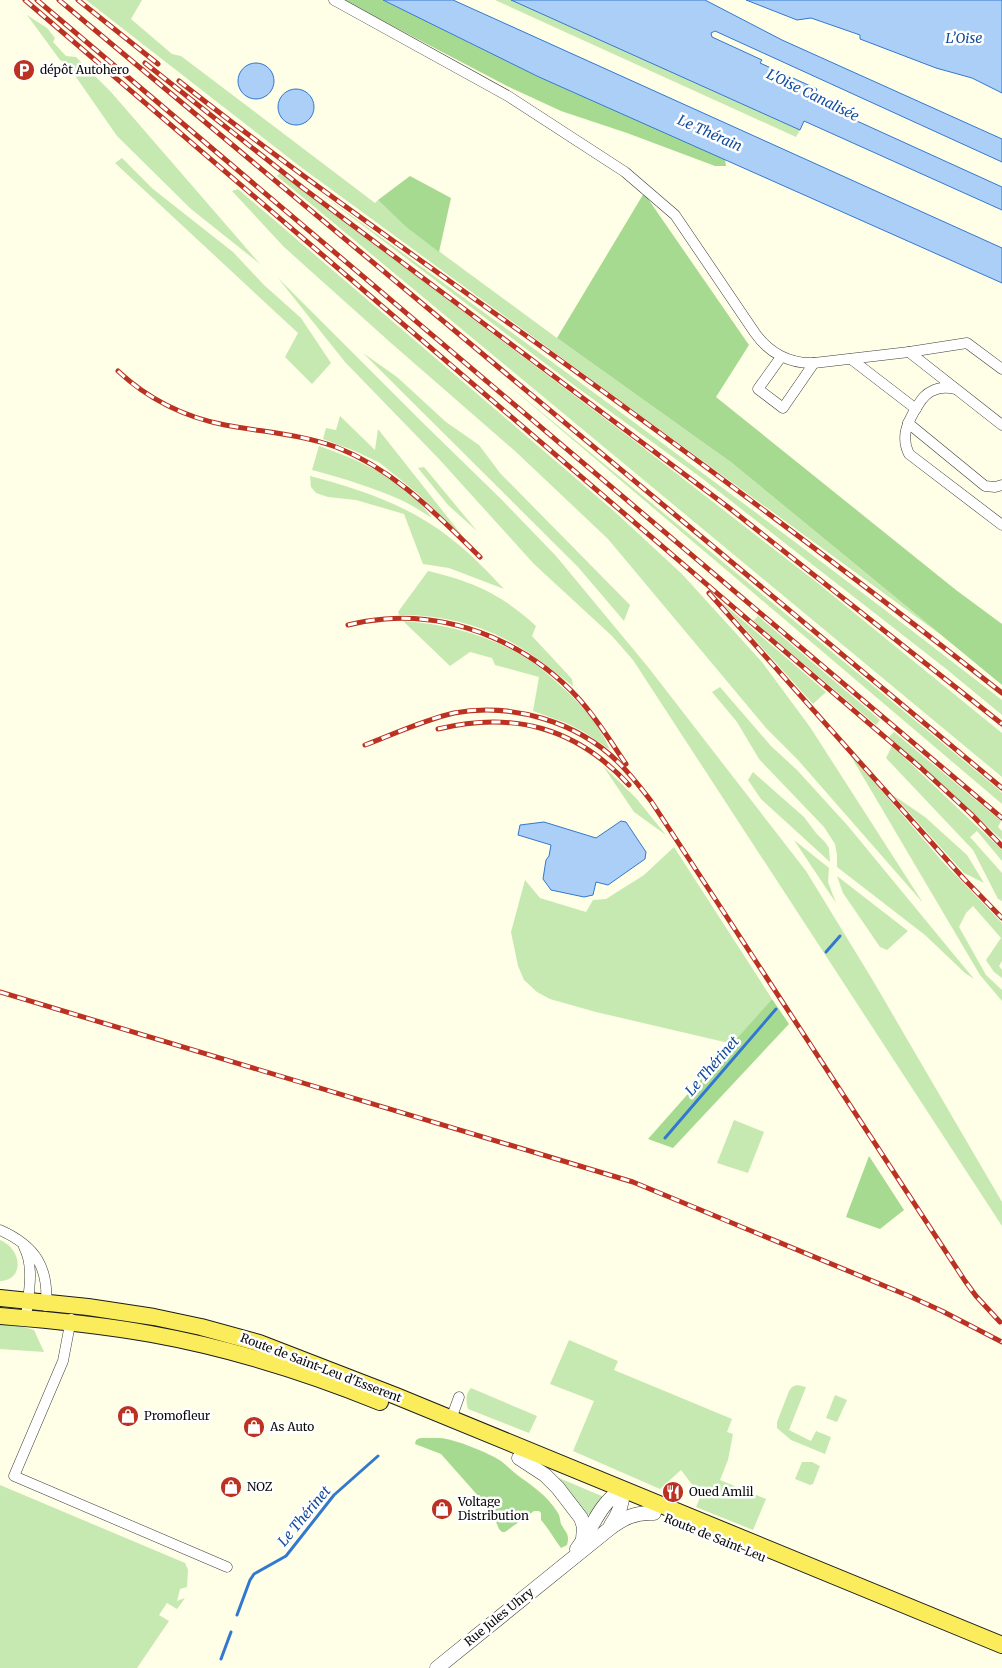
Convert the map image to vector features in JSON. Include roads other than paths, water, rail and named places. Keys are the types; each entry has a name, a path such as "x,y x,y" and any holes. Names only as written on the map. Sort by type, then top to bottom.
{"main road":[{"name":"Route de Saint-Leu d'Esserent","path":"0,1298 72,1305 154,1317 235,1336 305,1360 431,1416"},
{"name":"Route de Saint-Leu d'Esserent","path":"0,1316 71,1323 159,1336 246,1356 431,1416"},
{"name":"Route de Saint-Leu","path":"431,1416 451,1419 619,1495 654,1513 1002,1656"},
{"name":"Route de Saint-Leu","path":"431,1416 519,1458 619,1495 1002,1645"}],"street":[{"path":"334,0 508,96 625,172 675,215 760,340 774,353 807,364 814,364 967,343 1002,369"},
{"path":"909,352 1002,425"},
{"path":"781,356 758,389 783,408 814,364"},
{"path":"851,360 916,409"},
{"path":"956,389 939,388 925,395 908,423 905,444 909,454 1002,525"},
{"path":"908,423 985,486 995,487 1002,485"},
{"path":"0,1230 21,1242 35,1255 42,1266 46,1281 47,1303 45,1320"},
{"path":"21,1242 30,1263 26,1318"},
{"path":"72,1305 71,1323 63,1361 14,1476 227,1567"},
{"path":"451,1419 459,1398"},
{"path":"519,1458 550,1479 579,1515 584,1527 582,1543"},
{"name":"Rue Jules Uhry","path":"609,1529 618,1514 619,1495"},
{"name":"Rue Jules Uhry","path":"561,1566 582,1543 597,1514 619,1495"},
{"name":"Rue Jules Uhry","path":"436,1668 609,1529 631,1515 654,1513"}],"water":[{"name":"Le Thérain","path":"383,0 453,0 1002,248 1002,283 539,77"},
{"name":"L'Oise Canalisée","path":"511,0 705,0 782,40 1002,139 1002,162 715,31 711,33 712,37 762,60 760,63 817,89 813,101 1002,187 1002,210 804,121 800,130"},
{"name":"L’Oise","path":"746,0 1002,0 1002,93 972,78 936,68 860,39 860,35 811,18 797,20"},
{"path":"256,63 269,68 274,81 269,94 256,99 243,94 238,81 243,68"},
{"path":"296,89 309,94 314,107 309,120 296,125 283,120 278,107 283,94"},
{"path":"621,821 626,822 646,852 645,859 608,885 596,882 593,895 584,897 551,890 543,879 551,845 518,835 520,825 544,822 596,838"}],"waterway":[{"name":"Le Thérinet","path":"826,952 840,936"},
{"name":"Le Thérinet","path":"665,1138 776,1009"},
{"name":"Le Thérinet","path":"237,1615 254,1574 286,1556 334,1495 378,1456"},
{"name":"Le Thérinet","path":"221,1659 231,1632"}],"railway":[{"path":"25,0 921,768 971,814 1002,846"},
{"path":"37,0 1002,818"},
{"path":"59,0 1002,788"},
{"path":"78,0 158,64"},
{"path":"145,63 303,188 728,507 1002,724"},
{"path":"179,81 318,186 723,480 1002,693"},
{"path":"118,371 154,398 181,412 210,422 309,439 336,447 357,457 377,468 414,494 480,557"},
{"path":"709,593 964,879 1002,918"},
{"path":"348,625 385,619 439,622 466,628 516,649 539,663 579,699 626,764"},
{"path":"365,745 420,723 454,713 498,710 521,713 564,726 584,736 619,763 651,801 965,1281 1000,1322"},
{"path":"438,729 492,722 542,728 565,737 587,749 609,765 629,785"},
{"path":"0,992 633,1182 909,1296 1002,1342"}],"place":[{"name":"dépôt Autohero","path":"24,70"},
{"name":"Promofleur","path":"128,1416"},
{"name":"As Auto","path":"254,1427"},
{"name":"NOZ","path":"231,1487"},
{"name":"Oued Amlil","path":"673,1492"},
{"name":"Voltage Distribution","path":"442,1509"}]}
